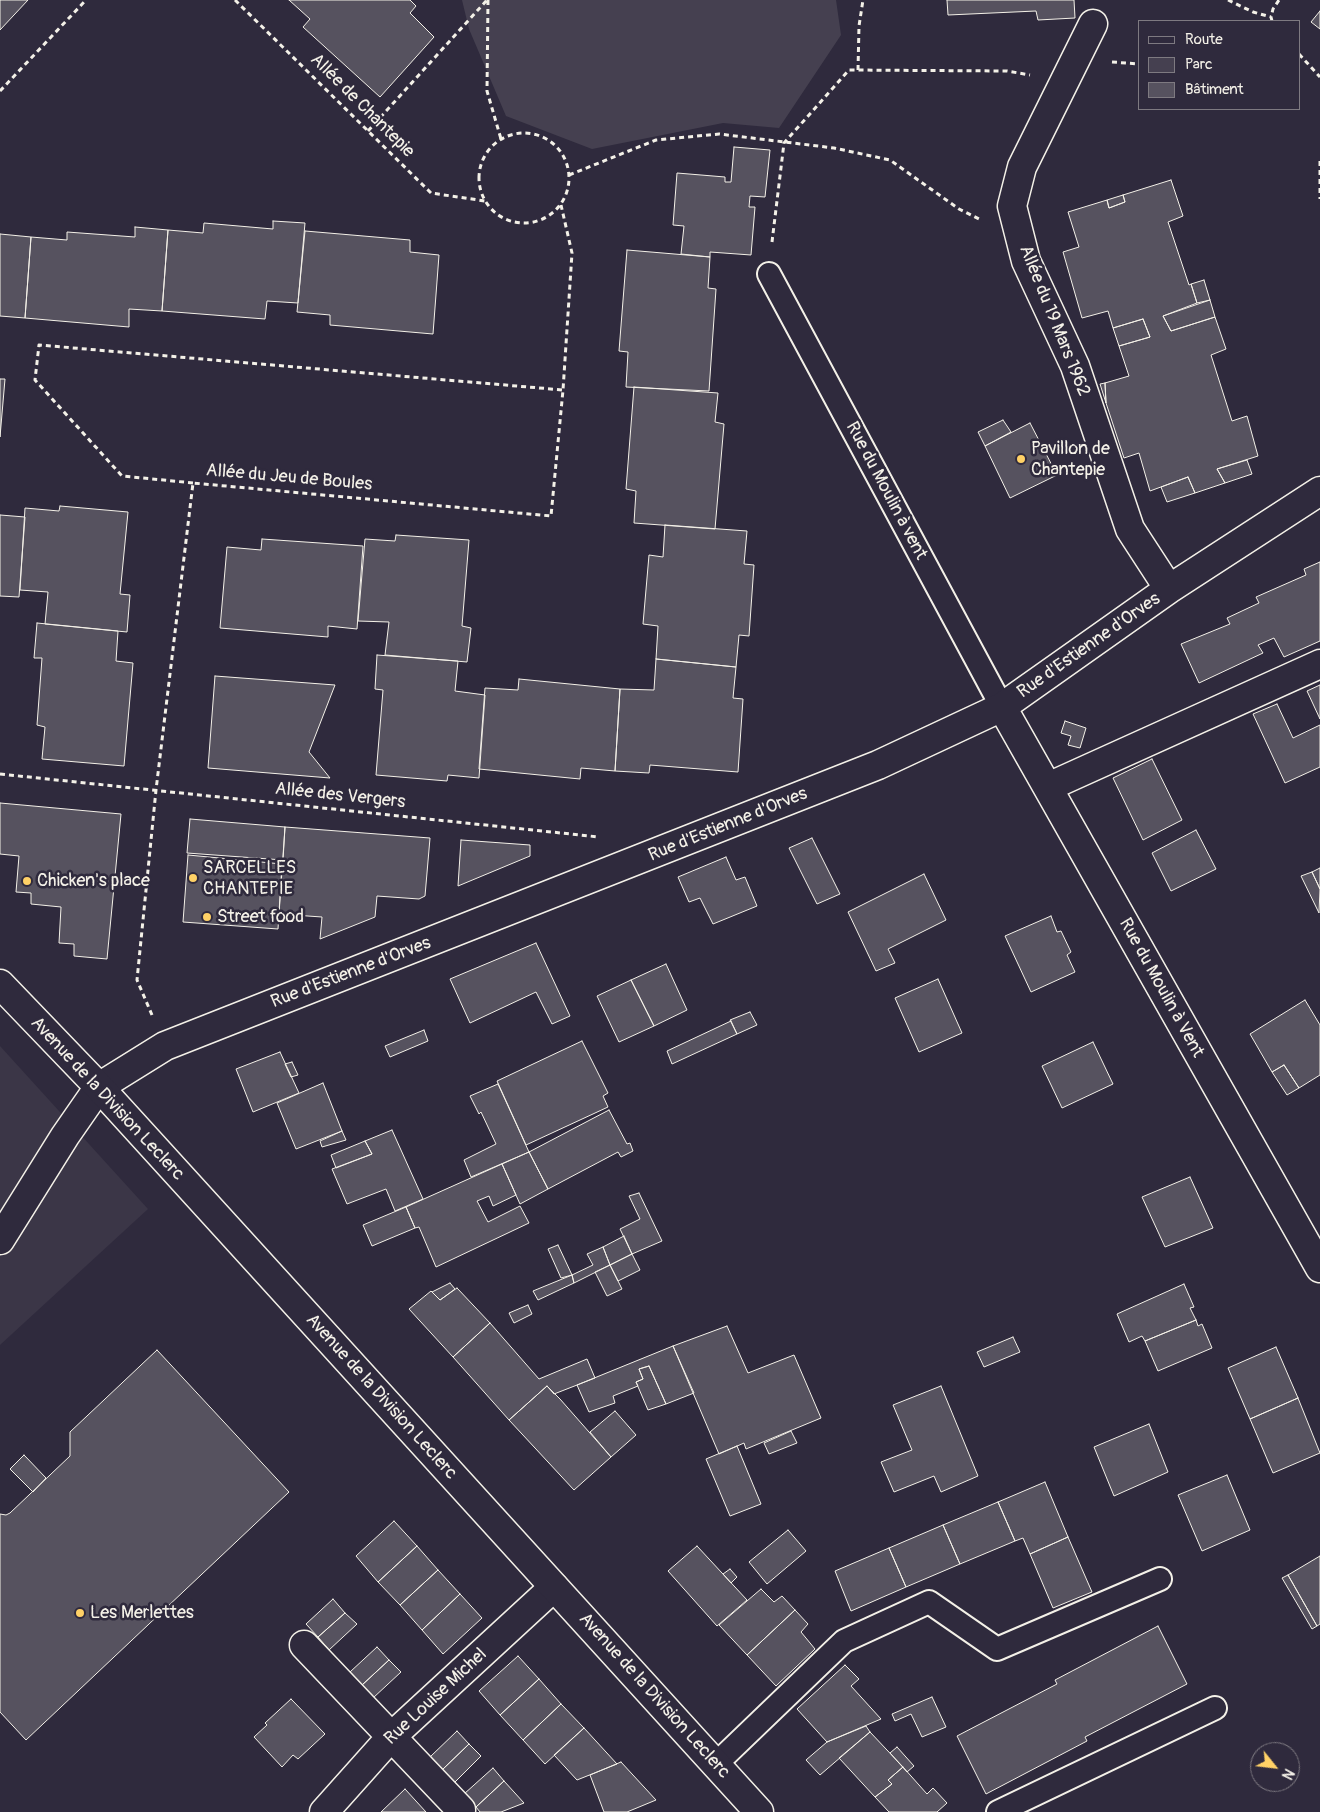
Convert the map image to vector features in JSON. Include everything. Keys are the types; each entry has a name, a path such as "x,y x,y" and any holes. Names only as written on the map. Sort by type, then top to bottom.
{"street":[{"name":"Allée du 19 Mars 1962","path":"1093,24 1022,167 1012,206 1026,261 1075,366 1130,529 1169,589"},
{"name":"Rue d'Estienne d'Orves","path":"99,1087 165,1046 878,765 1002,707 1169,589 1320,491"},
{"path":"1048,787 1320,664"},
{"name":"Rue du Moulin à Vent","path":"1002,707 1320,1268"},
{"name":"Avenue de la Division Leclerc","path":"0,984 99,1087 759,1812"},
{"path":"0,1240 65,1136 99,1087"},
{"name":"Rue Louise Michel","path":"324,1812 391,1737 554,1587"},
{"path":"304,1645 461,1810"}],"lane":[{"name":"Rue du Moulin à vent","path":"769,274 1002,707"},
{"path":"716,1764 844,1641 929,1602 997,1649 1160,1579"},
{"path":"998,1812 1216,1708"}],"path":[{"path":"0,91 86,0"},
{"name":"Allée de Chantepie","path":"235,0 430,193 484,201"},
{"path":"368,131 488,0"},
{"path":"488,0 486,91 501,139"},
{"path":"858,70 859,26 863,0"},
{"path":"1228,0 1272,19 1273,9 1279,0"},
{"path":"1300,55 1320,77"},
{"path":"769,274 784,143 849,70 1007,71 1064,81"},
{"path":"515,133 529,133 544,137 557,147 566,159 569,175 567,190 561,205 550,215 535,222 520,223 506,220 494,212 484,201 479,188 478,173 482,160 490,148 501,139 515,133"},
{"path":"569,175 656,140 720,134 834,148 890,160 959,209 989,224 1019,233"},
{"path":"1320,161 1320,199"},
{"name":"Allée du Jeu de Boules","path":"165,1046 137,980 156,790 193,483 551,516 563,390 572,253 561,205"},
{"path":"193,483 122,476 35,380 39,345 563,390"},
{"name":"Allée des Vergers","path":"0,774 608,838"}],"shaded area":[{"path":"0,1046 148,1209 0,1345"}],"green space":[{"path":"462,0 836,0 841,35 779,128 723,123 592,149 506,116 469,29"}],"building":[{"path":"0,0 28,0 0,30"},
{"path":"289,0 410,0 416,6 410,13 434,37 380,97 303,27 310,19"},
{"path":"947,0 1074,0 1075,18 1038,20 1036,11 948,15"},
{"path":"1320,11 1320,29 1311,22"},
{"path":"734,147 770,150 765,197 750,196 749,207 755,207 751,255 710,252 710,257 681,254 684,226 673,225 677,173 725,177 725,182 731,182"},
{"path":"1171,180 1183,216 1168,222 1197,303 1163,316 1171,331 1215,317 1226,349 1211,355 1232,421 1247,416 1258,456 1217,469 1225,483 1195,493 1188,477 1150,491 1139,453 1124,458 1106,403 1105,383 1129,376 1119,346 1150,337 1143,319 1113,328 1108,311 1082,318 1063,252 1079,247 1068,212 1107,200 1109,208 1125,202 1123,195"},
{"path":"1123,195 1125,202 1109,208 1107,200"},
{"path":"273,221 305,223 298,303 267,301 265,319 162,311 168,230 203,233 204,223 273,229"},
{"path":"135,227 168,230 162,311 129,309 129,327 25,318 31,237 67,240 67,232 135,237"},
{"path":"305,231 410,240 410,252 439,255 433,334 330,325 330,315 297,312"},
{"path":"0,234 31,237 25,318 0,316"},
{"path":"627,250 710,257 708,288 716,289 709,391 626,387 628,352 619,351"},
{"path":"1204,280 1210,300 1197,303 1191,284"},
{"path":"1210,300 1215,317 1171,331 1163,316"},
{"path":"1143,319 1150,337 1119,346 1113,328"},
{"path":"0,379 5,379 0,437"},
{"path":"1105,383 1106,403 1100,384"},
{"path":"634,387 718,393 715,422 724,424 715,529 634,523 636,491 626,489"},
{"path":"1003,420 1011,432 985,446 978,432"},
{"name":"Pavillon de Chantepie","path":"1030,423 1057,475 1010,498 985,446"},
{"path":"1247,460 1252,474 1225,483 1217,469"},
{"path":"1188,477 1195,493 1167,502 1161,487"},
{"path":"60,506 128,512 120,594 130,595 127,632 45,624 48,592 20,590 25,508 59,511"},
{"path":"0,515 25,517 19,597 0,596"},
{"path":"665,525 747,531 744,564 754,565 749,636 739,635 736,667 656,659 658,626 643,624 649,555 663,557"},
{"path":"396,535 469,540 462,626 471,628 467,662 385,655 389,622 358,621 365,539 395,541"},
{"path":"262,539 363,546 357,629 328,626 328,637 220,628 227,547 261,550"},
{"path":"1320,562 1320,641 1284,657 1274,638 1258,645 1263,653 1199,683 1181,644 1230,624 1227,618 1259,603 1256,597 1306,575 1304,569"},
{"path":"37,623 118,631 116,661 133,663 124,766 42,759 45,727 37,725 42,658 34,658"},
{"path":"377,655 458,661 455,691 485,695 479,778 448,775 447,781 376,775 383,690 375,689"},
{"path":"656,659 736,667 733,698 743,699 738,772 650,765 649,773 615,771 620,689 654,690"},
{"path":"215,676 335,685 309,752 330,778 208,768"},
{"path":"519,679 620,689 615,771 581,768 580,779 479,769 485,688 518,690"},
{"path":"1320,685 1320,719 1307,691"},
{"path":"1277,704 1293,738 1320,725 1320,767 1285,783 1253,714"},
{"path":"1065,721 1086,728 1080,748 1068,745 1071,736 1061,733"},
{"path":"1152,759 1182,820 1143,840 1113,778"},
{"path":"0,803 121,814 107,959 74,956 74,944 59,943 61,907 31,904 31,893 16,892 19,856 0,854"},
{"path":"190,819 285,827 283,860 187,853"},
{"path":"285,827 430,838 425,896 419,899 377,896 375,917 320,939 322,917 279,914"},
{"path":"1196,830 1216,869 1171,891 1152,853"},
{"path":"812,838 840,894 817,904 789,848"},
{"path":"461,840 530,845 530,856 458,886"},
{"path":"188,855 282,864 278,929 183,922"},
{"path":"726,857 736,880 745,877 757,906 713,924 700,898 689,902 678,877"},
{"path":"1320,868 1320,889 1312,872"},
{"path":"1312,872 1320,889 1319,913 1301,876"},
{"path":"924,874 946,920 888,949 895,963 876,971 848,912"},
{"path":"1051,916 1057,932 1061,931 1071,952 1067,955 1075,972 1031,992 1005,936"},
{"path":"536,943 570,1016 552,1024 536,992 470,1023 450,979"},
{"path":"666,964 687,1010 654,1026 631,980"},
{"path":"938,979 962,1033 919,1052 895,998"},
{"path":"631,980 654,1026 619,1042 597,996"},
{"path":"1305,1000 1320,1025 1320,1075 1299,1088 1284,1065 1272,1072 1250,1034"},
{"path":"750,1012 757,1025 737,1034 730,1020"},
{"path":"731,1021 737,1034 672,1064 667,1051"},
{"path":"424,1030 428,1041 390,1057 385,1046"},
{"path":"582,1041 608,1093 603,1096 608,1107 526,1145 497,1081"},
{"path":"1093,1042 1113,1084 1062,1108 1042,1066"},
{"path":"280,1052 299,1093 253,1112 236,1069"},
{"path":"292,1062 298,1075 291,1077 285,1064"},
{"path":"1284,1065 1299,1088 1287,1095 1272,1072"},
{"path":"323,1083 342,1131 296,1149 277,1103"},
{"path":"498,1084 529,1152 471,1177 464,1160 496,1144 481,1112 479,1114 470,1096"},
{"path":"609,1110 627,1144 630,1143 633,1151 621,1157 618,1152 548,1189 529,1152"},
{"path":"392,1130 423,1199 395,1211 386,1189 347,1204 332,1169 372,1154 365,1141"},
{"path":"342,1131 346,1140 322,1147 320,1141"},
{"path":"365,1141 372,1154 336,1168 331,1155"},
{"path":"529,1152 548,1189 520,1204 502,1164"},
{"path":"502,1164 516,1195 493,1206 489,1196 477,1201 488,1222 520,1206 529,1223 436,1267 419,1227 415,1228 406,1207"},
{"path":"1190,1177 1213,1228 1165,1247 1142,1197"},
{"path":"639,1193 662,1241 632,1254 620,1229 640,1219 629,1196"},
{"path":"406,1207 415,1228 372,1246 363,1225"},
{"path":"624,1236 632,1254 610,1265 603,1247"},
{"path":"558,1245 572,1275 561,1278 548,1249"},
{"path":"603,1247 610,1265 574,1283 572,1275 593,1265 587,1254"},
{"path":"632,1254 640,1270 618,1281 610,1265"},
{"path":"610,1265 622,1289 607,1296 595,1272"},
{"path":"572,1275 574,1283 538,1300 533,1291"},
{"path":"450,1283 455,1289 440,1300 432,1292"},
{"path":"1184,1284 1194,1307 1190,1308 1196,1320 1145,1341 1142,1336 1129,1342 1117,1314"},
{"path":"457,1288 490,1323 453,1357 409,1309 431,1291 440,1300"},
{"path":"528,1305 532,1314 514,1323 509,1313"},
{"path":"1196,1320 1198,1326 1202,1324 1212,1348 1158,1371 1145,1341"},
{"path":"490,1323 539,1379 587,1359 595,1378 554,1394 547,1386 509,1420 453,1357"},
{"path":"727,1326 748,1373 794,1355 821,1418 746,1449 744,1443 719,1454 673,1346"},
{"path":"1013,1337 1020,1352 984,1367 977,1352"},
{"path":"673,1346 694,1393 666,1404 649,1366 639,1369 643,1379 636,1382 638,1386 613,1396 615,1403 589,1412 577,1385"},
{"path":"1276,1347 1298,1398 1250,1419 1228,1368"},
{"name":"Les Merlettes","path":"157,1350 289,1492 26,1740 0,1712 0,1514 6,1515 10,1513 70,1456 70,1432"},
{"path":"649,1366 666,1404 648,1410 636,1382 643,1379 639,1369"},
{"path":"547,1386 611,1457 574,1490 509,1420"},
{"path":"941,1386 978,1476 941,1492 934,1476 894,1492 881,1462 912,1450 893,1405"},
{"path":"1298,1398 1320,1453 1273,1473 1250,1419"},
{"path":"615,1411 636,1435 611,1457 590,1432"},
{"path":"1149,1424 1168,1472 1114,1496 1094,1447"},
{"path":"791,1431 797,1443 769,1454 764,1443"},
{"path":"737,1446 761,1504 730,1516 706,1459"},
{"path":"24,1455 46,1478 33,1492 10,1469"},
{"path":"1227,1475 1250,1530 1202,1551 1178,1495"},
{"path":"1045,1482 1068,1537 1030,1554 1023,1538 1015,1541 998,1502"},
{"path":"998,1502 1015,1541 960,1564 943,1525"},
{"path":"394,1521 417,1546 378,1582 356,1556"},
{"path":"943,1525 960,1564 906,1587 889,1548"},
{"path":"788,1530 806,1551 767,1584 749,1562"},
{"path":"1068,1537 1092,1592 1053,1608 1030,1554"},
{"path":"417,1546 438,1570 400,1605 378,1582"},
{"path":"697,1546 747,1600 717,1626 668,1571"},
{"path":"889,1548 906,1587 851,1611 835,1571"},
{"path":"1320,1556 1320,1624 1317,1626 1288,1575"},
{"path":"730,1569 737,1577 731,1583 723,1574"},
{"path":"438,1570 460,1594 422,1630 400,1605"},
{"path":"1288,1575 1317,1626 1312,1629 1282,1578"},
{"path":"761,1589 774,1602 782,1596 795,1610 747,1655 719,1625"},
{"path":"460,1594 482,1618 443,1654 422,1630"},
{"path":"333,1599 345,1613 318,1637 306,1624"},
{"path":"795,1610 808,1624 801,1632 815,1649 776,1686 747,1655"},
{"path":"345,1613 357,1624 329,1650 318,1637"},
{"path":"1158,1626 1187,1684 1085,1737 1087,1741 986,1794 957,1736 1057,1684 1055,1680"},
{"path":"377,1647 389,1660 361,1686 350,1672"},
{"path":"518,1656 539,1679 500,1715 479,1691"},
{"path":"389,1660 401,1672 373,1698 361,1686"},
{"path":"845,1665 859,1679 851,1686 881,1719 827,1742 797,1709"},
{"path":"539,1679 561,1704 523,1740 500,1715"},
{"path":"932,1697 946,1727 922,1737 911,1714 895,1721 892,1714"},
{"path":"291,1699 325,1734 298,1759 293,1755 282,1767 254,1737 267,1725 265,1723"},
{"path":"561,1704 584,1728 545,1764 523,1740"},
{"path":"866,1726 870,1732 820,1775 806,1760 827,1742"},
{"path":"584,1728 617,1764 577,1780 554,1755"},
{"path":"457,1731 469,1744 442,1770 430,1757"},
{"path":"870,1732 903,1767 888,1780 892,1784 875,1797 839,1758"},
{"path":"469,1744 481,1756 454,1783 442,1770"},
{"path":"897,1747 914,1766 907,1772 890,1753"},
{"path":"621,1762 656,1800 627,1812 604,1812 590,1775"},
{"path":"903,1767 927,1794 933,1788 947,1803 937,1812 889,1812 875,1797 892,1784 888,1780"},
{"path":"493,1768 504,1781 476,1807 464,1794"},
{"path":"504,1781 524,1803 501,1812 480,1812 476,1807"},
{"path":"405,1789 426,1812 381,1812"}],"place":[{"name":"Pavillon de Chantepie","path":"1021,459"},
{"name":"SARCELLES CHANTEPIE","path":"193,878"},
{"name":"Chicken's place","path":"27,881"},
{"name":"Street food","path":"207,917"},
{"name":"Les Merlettes","path":"80,1613"}]}
